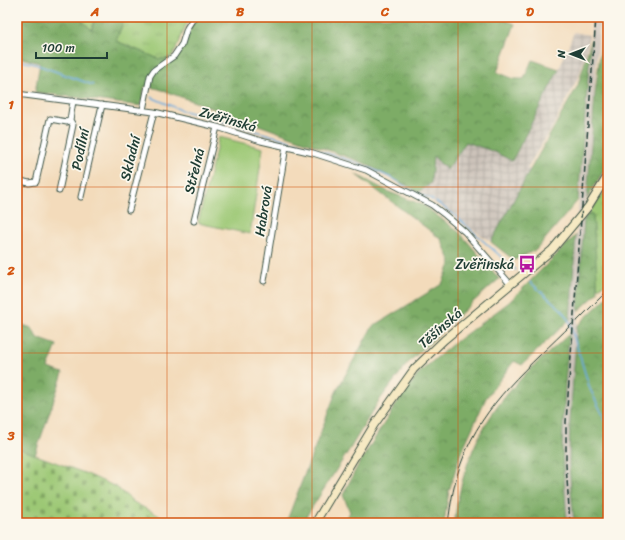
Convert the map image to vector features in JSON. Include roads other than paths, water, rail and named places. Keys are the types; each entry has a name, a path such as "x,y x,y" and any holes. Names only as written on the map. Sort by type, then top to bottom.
{"main road":[{"name":"Těšínská","path":"315,523 374,425 414,369 444,340 552,250 588,207 608,175"}],"street":[{"path":"143,110 150,76 154,70 174,56 182,44 187,28 194,17"},
{"name":"Zvěřinská","path":"17,94 154,112 217,127 261,141 333,158 366,170 432,205 465,232 511,285"},
{"path":"59,191 73,125 70,120 74,101"},
{"name":"Podílní","path":"81,197 102,106"},
{"name":"Skladní","path":"129,210 154,112"},
{"path":"17,180 29,183 36,182 50,119 67,122 70,120"},
{"name":"Střelná","path":"194,221 217,127"},
{"name":"Habrová","path":"264,280 286,146"}],"waterway":[{"path":"17,60 35,64 93,85"},
{"path":"151,97 181,110 277,137 357,163 394,179 410,190 433,200"},
{"path":"436,202 452,213 516,270"},
{"path":"530,282 562,310 569,321 590,389 608,425"}],"tram line":[{"path":"577,321 608,290"},
{"path":"448,523 453,492 459,469 471,440 482,421 509,386 572,324"}],"railway":[{"path":"570,523 566,465 566,422 596,17"}],"place":[{"name":"Zvěřinská","path":"527,264"}]}
